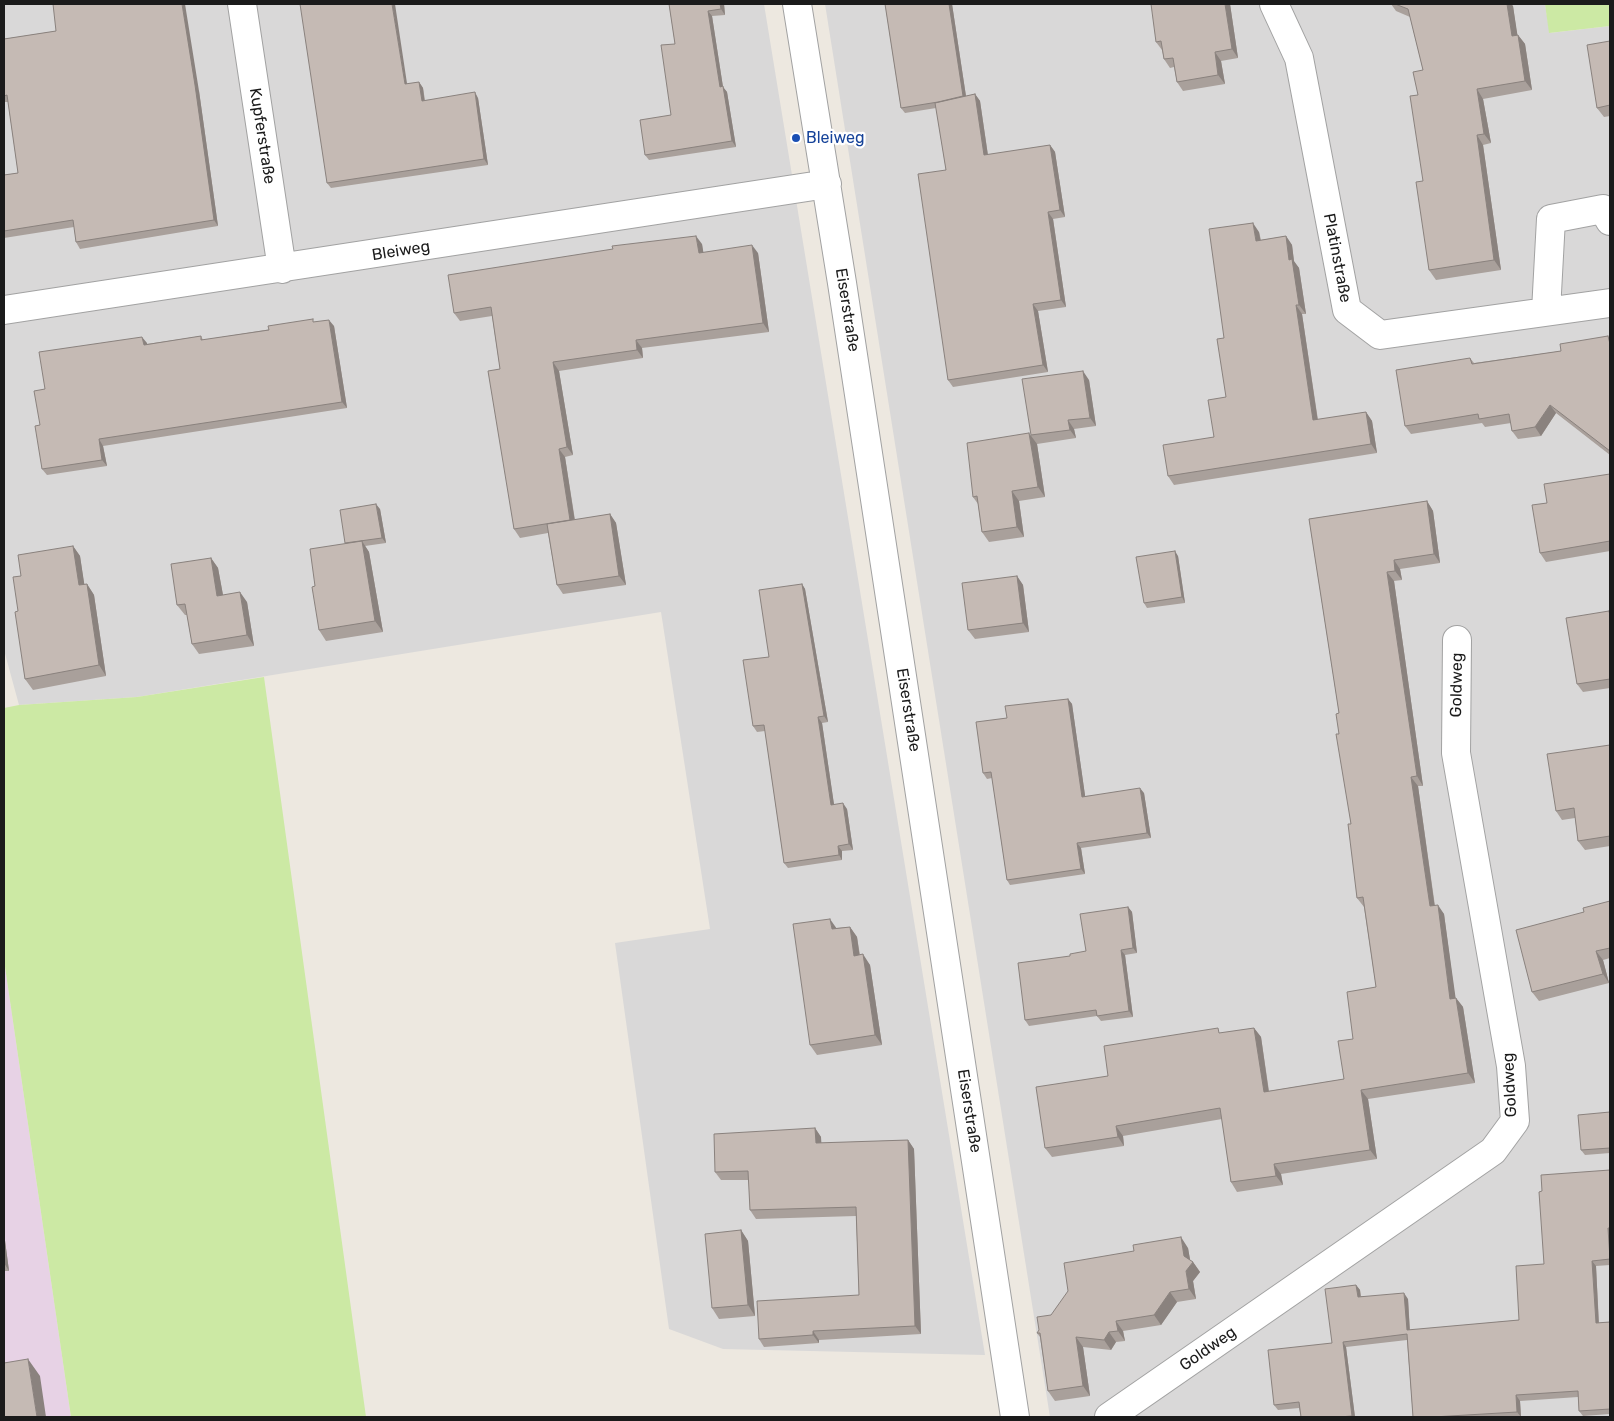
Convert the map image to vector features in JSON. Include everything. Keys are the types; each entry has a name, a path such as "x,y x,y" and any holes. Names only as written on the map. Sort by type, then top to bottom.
{"street":[{"name":"Kupferstraße","path":"242,4 282,269"},
{"name":"Eiserstraße","path":"797,4 827,184 1015,1417"},
{"name":"Platinstraße","path":"1274,4 1299,58 1346,310 1380,334 1610,303"},
{"name":"Bleiweg","path":"4,310 105,293 282,269 827,184"},
{"path":"1546,311 1551,218 1603,209 1610,221"},
{"name":"Goldweg","path":"1109,1417 1493,1151 1515,1120 1511,1066 1456,753 1457,640"}],"shaded area":[{"path":"4,4 764,4 985,1355 723,1349 669,1329 615,943 710,929 661,612 137,697 19,705 4,650"},
{"path":"825,4 1545,4 1550,33 1610,26 1610,1417 1050,1417"},
{"path":"4,960 71,1417 4,1417"}],"green space":[{"path":"1545,4 1610,4 1610,26 1549,33"},
{"path":"264,677 366,1417 71,1417 4,960 4,708 19,705 137,697"}],"building":[{"path":"53,4 182,4 214,220 76,242 73,220 4,231 4,175 18,173 7,95 4,96 4,39 56,31"},
{"path":"300,4 392,4 405,84 419,82 422,101 475,92 484,159 327,183"},
{"path":"669,4 720,4 721,9 708,11 720,87 723,86 732,141 645,155 640,120 671,115 661,45 675,44"},
{"path":"885,4 949,4 963,96 901,108"},
{"path":"1151,4 1225,4 1232,49 1215,52 1218,75 1177,82 1173,58 1164,59 1161,41 1156,42"},
{"path":"1395,4 1507,4 1512,36 1518,35 1525,81 1477,89 1484,134 1477,135 1494,260 1429,270 1416,182 1423,181 1410,96 1418,95 1413,72 1423,70 1408,9"},
{"path":"1610,41 1610,105 1597,108 1587,45"},
{"path":"975,94 984,155 1050,145 1060,210 1048,212 1061,300 1033,304 1043,365 948,380 918,174 946,170 935,103"},
{"path":"1253,223 1256,241 1286,236 1289,260 1292,259 1299,305 1296,305 1313,420 1366,412 1371,444 1168,476 1163,445 1214,437 1208,400 1226,397 1217,339 1224,338 1209,229"},
{"path":"696,236 699,253 752,245 763,323 636,340 637,350 553,362 567,447 559,449 570,520 514,529 488,371 500,369 491,307 454,313 448,275 613,249 612,246"},
{"path":"313,319 313,322 329,320 342,402 99,439 102,460 42,469 35,426 40,425 34,391 45,389 39,352 142,337 144,345 201,336 201,340 269,330 268,326"},
{"path":"1608,336 1610,344 1610,451 1550,405 1535,427 1512,431 1509,414 1479,419 1478,414 1405,426 1396,370 1470,358 1472,364 1561,351 1560,344"},
{"path":"1083,371 1090,418 1068,420 1070,430 1031,435 1022,379"},
{"path":"1029,433 1038,487 1012,491 1017,527 982,532 977,496 973,497 967,443"},
{"path":"1610,474 1610,541 1540,553 1532,505 1547,503 1544,484"},
{"path":"1427,501 1434,554 1394,560 1395,571 1387,572 1417,776 1411,777 1430,906 1438,905 1450,999 1456,998 1468,1073 1361,1090 1370,1150 1274,1164 1276,1176 1231,1182 1220,1108 1116,1126 1118,1137 1045,1148 1036,1087 1108,1076 1104,1046 1218,1028 1219,1033 1254,1028 1264,1092 1344,1079 1338,1041 1353,1039 1347,992 1376,987 1363,897 1357,898 1348,824 1351,824 1336,734 1339,734 1336,714 1339,713 1309,519"},
{"path":"376,504 382,538 345,543 340,510"},
{"path":"610,514 619,576 557,585 547,524"},
{"path":"362,541 375,621 319,630 312,587 315,586 310,549"},
{"path":"73,546 79,585 87,584 99,665 25,679 15,612 18,611 13,577 21,576 18,555"},
{"path":"1175,551 1182,597 1144,603 1136,557"},
{"path":"211,558 217,596 240,592 247,635 192,644 185,604 177,605 171,564"},
{"path":"1017,576 1023,623 968,630 962,583"},
{"path":"802,584 824,716 818,717 831,805 843,803 849,844 838,846 839,855 784,863 764,725 753,726 743,660 769,657 759,590"},
{"path":"1609,611 1610,679 1577,684 1566,618"},
{"path":"1068,699 1082,797 1140,788 1147,833 1077,843 1081,869 1007,880 991,772 983,773 976,722 1007,718 1005,706"},
{"path":"1610,745 1610,836 1578,841 1574,808 1556,811 1547,754"},
{"path":"1610,901 1610,948 1596,951 1603,974 1532,992 1516,930 1584,912 1583,908"},
{"path":"1128,907 1133,948 1121,950 1129,1011 1097,1016 1096,1010 1025,1020 1018,963 1070,956 1070,954 1086,951 1080,914"},
{"path":"830,919 832,929 850,927 854,956 863,954 875,1035 810,1045 793,924"},
{"path":"1610,1112 1610,1148 1581,1150 1578,1115"},
{"path":"815,1128 816,1143 908,1140 915,1326 813,1331 813,1335 759,1339 757,1301 859,1295 856,1207 750,1210 748,1171 715,1172 714,1134"},
{"path":"1610,1170 1610,1228 1608,1228 1610,1259 1592,1261 1596,1323 1610,1322 1610,1409 1579,1411 1578,1391 1516,1395 1517,1412 1413,1417 1407,1334 1343,1342 1352,1416 1301,1417 1299,1402 1274,1405 1268,1350 1332,1343 1325,1289 1356,1285 1358,1297 1404,1293 1407,1330 1519,1320 1516,1266 1544,1264 1539,1192 1542,1191 1541,1175"},
{"path":"741,1230 748,1305 712,1308 705,1234"},
{"path":"1181,1237 1184,1256 1193,1262 1186,1271 1189,1289 1170,1292 1154,1315 1116,1321 1118,1331 1109,1332 1104,1340 1076,1337 1083,1386 1048,1391 1040,1333 1037,1333 1039,1330 1037,1317 1051,1315 1068,1291 1064,1263 1134,1251 1133,1245"},
{"path":"28,1359 37,1417 4,1417 4,1363"}],"place":[{"name":"Bleiweg","path":"796,138"}]}
